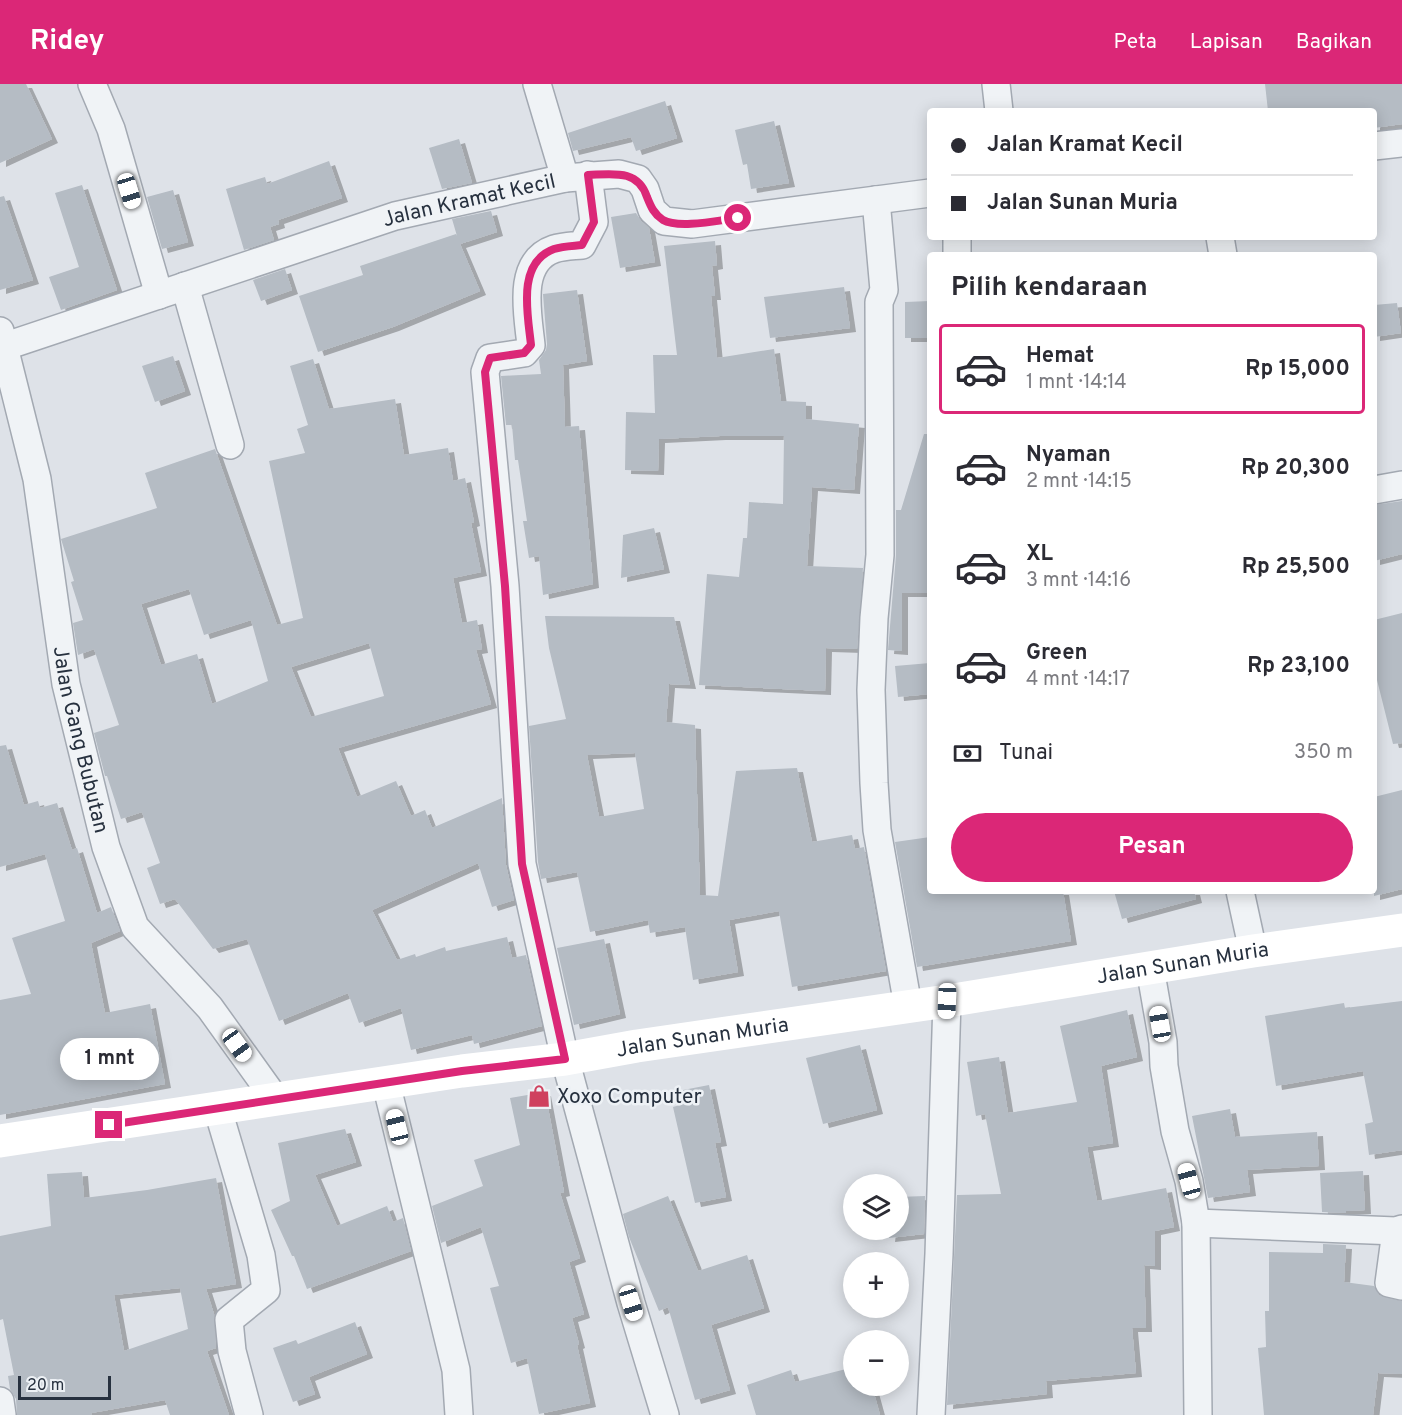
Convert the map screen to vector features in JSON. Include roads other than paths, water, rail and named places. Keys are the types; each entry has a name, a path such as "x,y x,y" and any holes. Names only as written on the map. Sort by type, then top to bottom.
{"main road":[{"name":"Jalan Sunan Muria","path":"0,1141 218,1110 462,1071 565,1059 637,1046 947,1001 1253,951 1402,930"}],"street":[{"path":"92,84 111,129 159,295"},
{"path":"537,84 577,176 594,222 582,245 554,249 536,261 526,291 531,345 524,353 490,358 485,372 505,586 522,864 565,1059 631,1303 665,1415"},
{"path":"996,84 999,108"},
{"path":"1377,147 1402,143"},
{"name":"Jalan Kramat Kecil","path":"2,342 159,295 395,216 577,176 619,174 638,180 645,189 652,210 664,221 692,224 927,193"},
{"path":"876,200 884,290 879,302 880,555 871,690 874,783 877,830 908,1006"},
{"path":"185,286 230,445"},
{"name":"Jalan Gang Bubutan","path":"2,342 37,480 66,684 106,847 135,927 210,1008 276,1100"},
{"path":"1377,489 1402,485"},
{"path":"1241,894 1253,951"},
{"path":"1150,968 1175,1131 1189,1181 1196,1223 1198,1415"},
{"path":"931,1415 947,1001"},
{"path":"386,1083 456,1370 459,1415"},
{"path":"218,1110 261,1255 266,1290 229,1320 232,1352 249,1415"},
{"path":"1196,1223 1399,1230 1389,1283 1402,1286"},
{"path":"0,1401 2,1415"}],"place":[{"name":"Xoxo Computer","path":"539,1096"}]}
